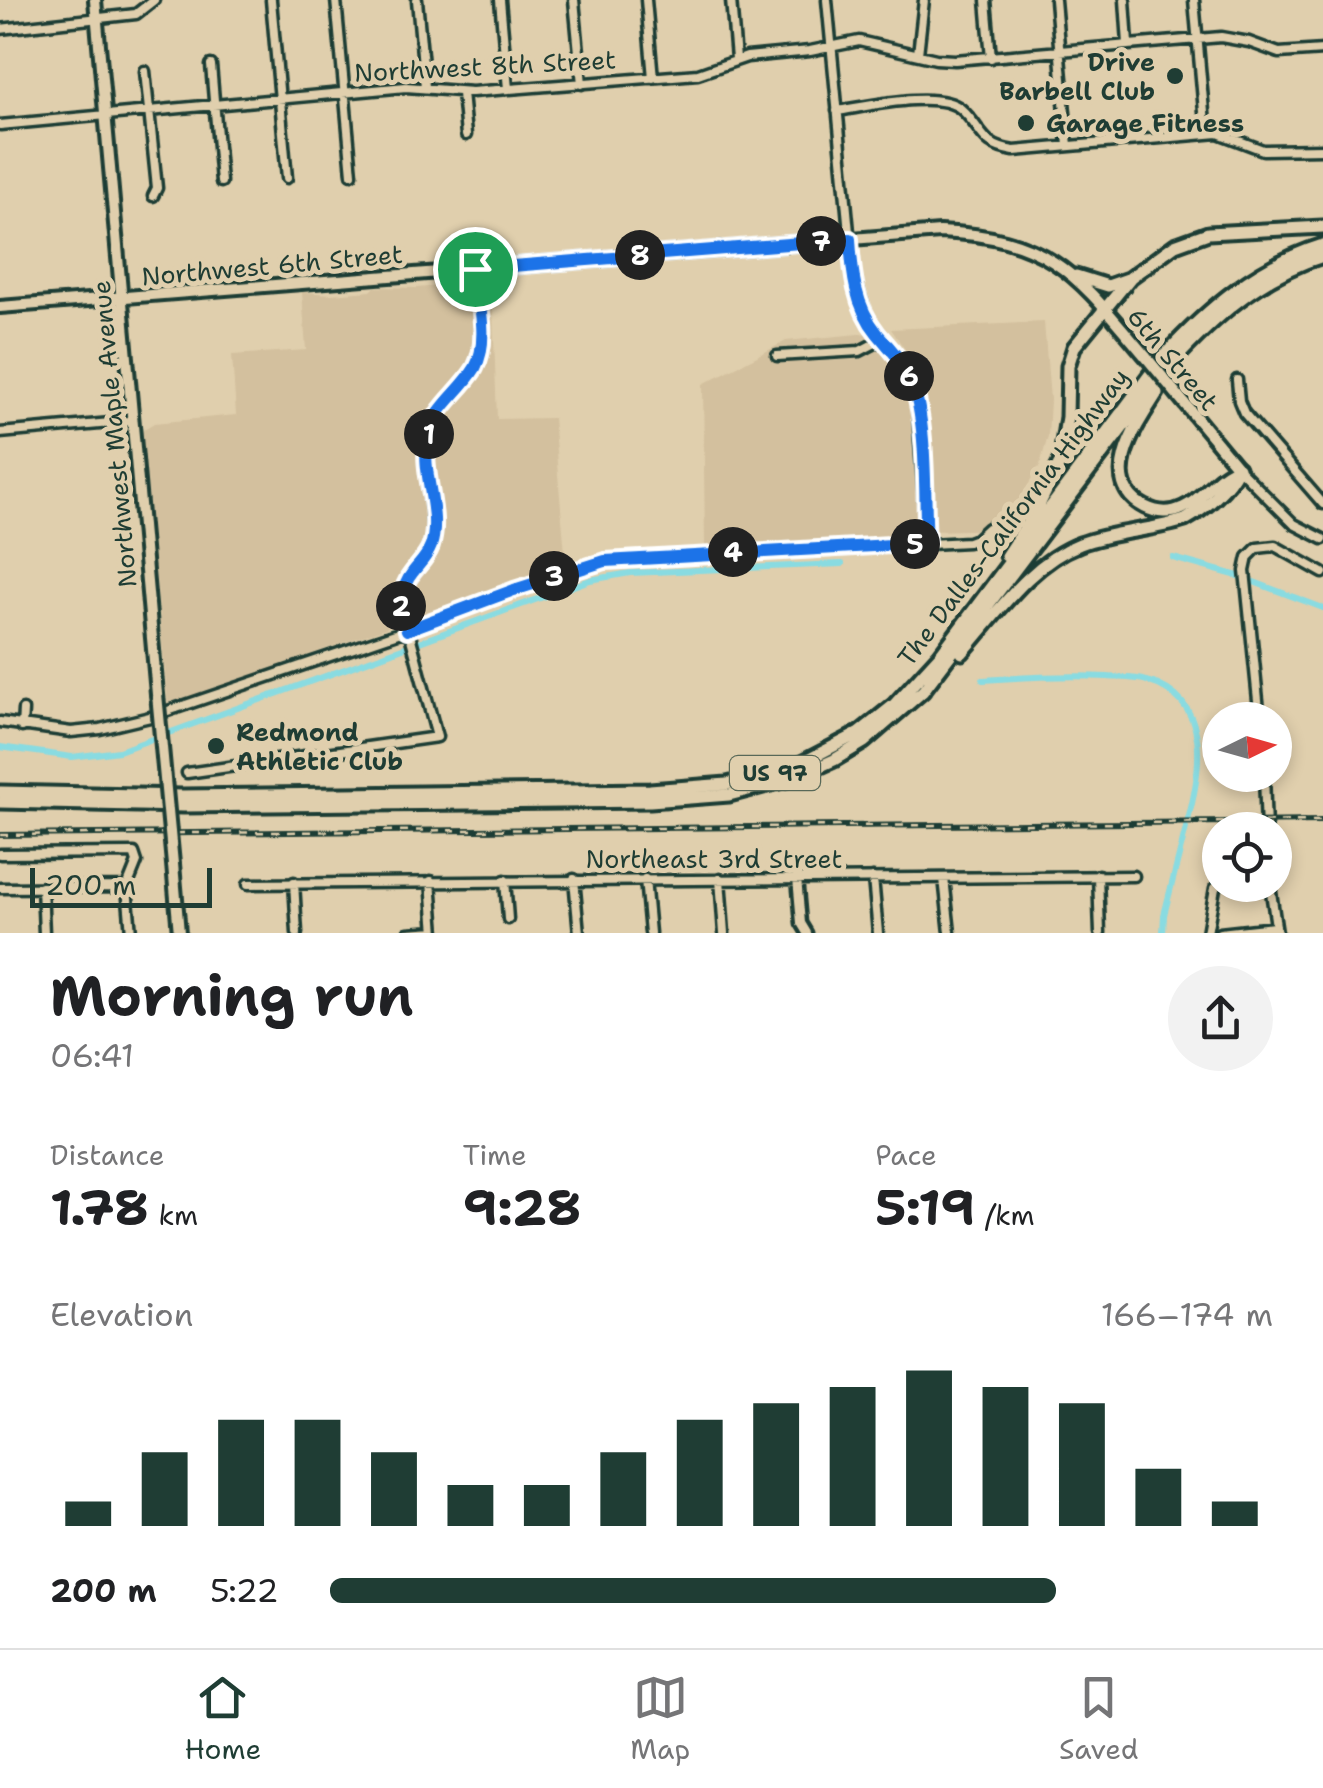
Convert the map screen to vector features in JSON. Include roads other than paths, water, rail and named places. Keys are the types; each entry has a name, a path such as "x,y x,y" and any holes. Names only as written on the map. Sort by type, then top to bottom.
{"highway":[{"path":"960,629 1052,484 1064,444 1068,366 1074,348 1131,277 1175,245 1208,234 1323,227"},
{"name":"The Dalles-California Highway","path":"0,792 261,795 650,790 727,784 792,768 859,733 917,682 1163,357 1195,322 1264,270 1323,245"},
{"name":"The Dalles-California Highway","path":"0,802 184,806 702,798 762,788 834,760 888,724 923,691 1159,378 1200,332 1234,302 1270,279 1323,256"},
{"path":"1076,276 1108,286 1131,277"},
{"path":"1200,332 1136,426 1124,454 1124,482 1137,502 1149,510 1174,511 1238,468"},
{"path":"923,691 952,666 1036,572 1060,554 1104,537 1185,520 1233,478 1238,468"}],"main road":[{"name":"Northwest Maple Avenue","path":"95,0 179,933"},
{"name":"Northwest 6th Street","path":"0,307 940,232 1021,244 1076,276"},
{"name":"6th Street","path":"1076,276 1238,468"}],"street":[{"path":"0,29 136,14 154,0"},
{"path":"271,0 287,178"},
{"path":"336,0 352,174"},
{"path":"417,0 425,87"},
{"path":"500,0 508,89"},
{"path":"574,0 582,84"},
{"path":"646,0 653,78"},
{"path":"731,0 736,60"},
{"path":"827,0 856,292 868,321 901,361 917,398 927,543"},
{"path":"918,54 924,0"},
{"path":"986,0 991,58"},
{"path":"1055,0 1068,146"},
{"path":"1124,0 1128,44"},
{"path":"1194,0 1206,134"},
{"name":"Northwest 8th Street","path":"0,125 425,87 462,93 698,74 736,60 867,42 955,60 1198,39 1235,38 1279,53 1323,50"},
{"path":"211,65 221,182"},
{"path":"145,71 156,188 153,196"},
{"path":"462,93 466,135"},
{"path":"836,111 907,102 950,102 960,108 990,144 1002,149 1206,134 1231,136 1263,150 1323,149"},
{"path":"187,773 436,737 401,600 404,586 426,558 434,530 428,437 436,414 479,358 482,332 475,269"},
{"path":"778,356 860,351 883,340"},
{"path":"1238,380 1244,413 1323,504"},
{"path":"0,433 134,422"},
{"path":"1238,468 1294,524 1323,539"},
{"path":"0,722 71,732 100,730 407,632 514,590 605,561 976,540 988,528"},
{"path":"1258,702 1246,584 1252,552 1269,545 1323,573"},
{"path":"22,727 23,710"},
{"path":"0,854 134,853 136,862 127,887 131,933"},
{"path":"1098,875 1100,933"},
{"name":"Northeast 3rd Street","path":"248,884 1134,876"},
{"path":"797,878 801,923 807,933"},
{"path":"873,878 878,933"},
{"path":"944,878 950,933"},
{"path":"574,879 579,933"},
{"path":"645,879 650,933"},
{"path":"720,879 724,933"},
{"path":"505,880 508,919"},
{"path":"408,933 435,932 431,881"},
{"path":"294,882 297,933"},
{"path":"42,887 44,933"},
{"path":"0,888 127,887"},
{"path":"1207,933 1213,902"},
{"path":"1220,933 1275,930 1272,902"}],"waterway":[{"path":"1173,558 1238,576 1323,608"},
{"path":"0,747 72,757 119,751 590,580 630,573 842,564"},
{"path":"983,680 1128,678 1168,690 1183,704 1197,739 1196,780 1188,820"},
{"path":"1163,933 1186,828"}],"railway":[{"path":"0,835 1323,821"}],"place":[{"name":"Drive Barbell Club","path":"1175,76"},
{"name":"Garage Fitness","path":"1026,123"},
{"name":"Redmond Athletic Club","path":"216,746"}]}
